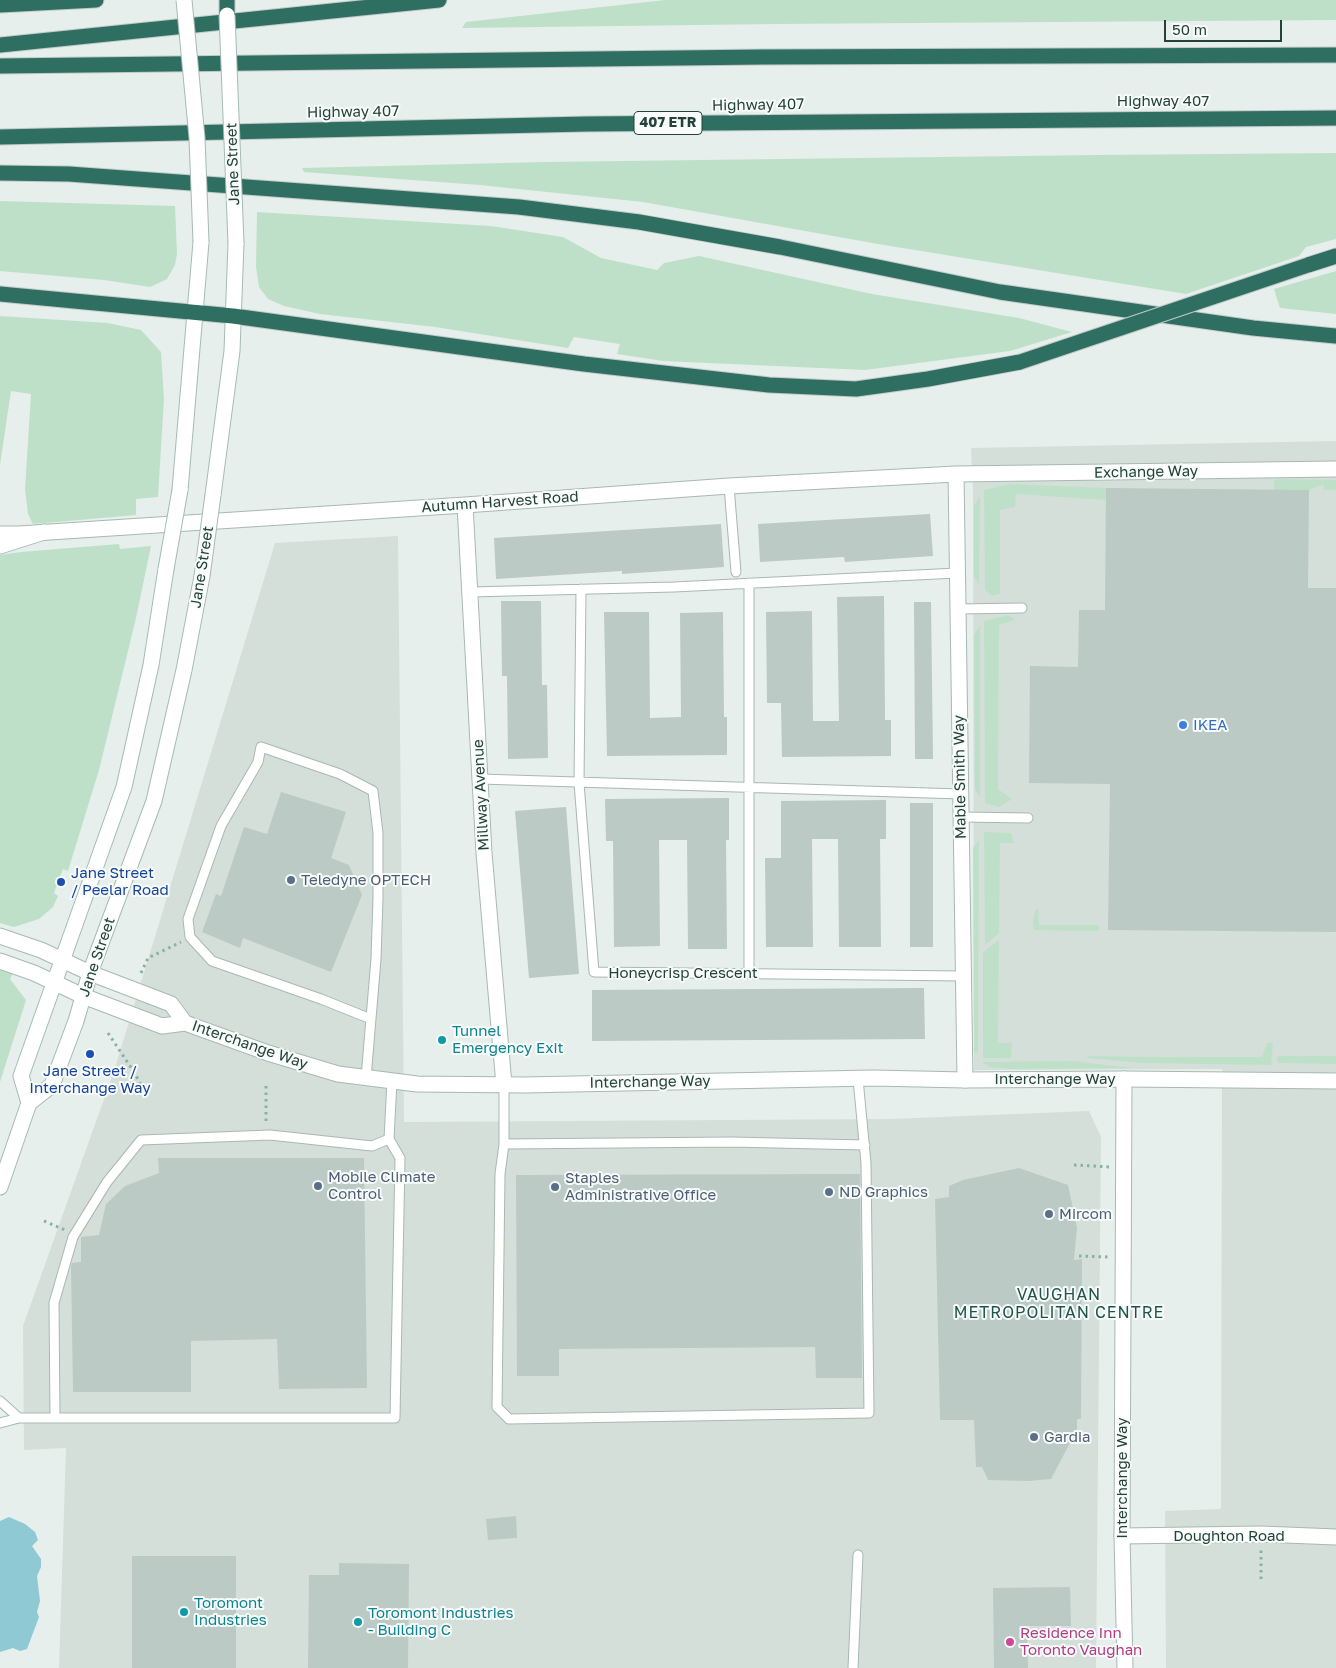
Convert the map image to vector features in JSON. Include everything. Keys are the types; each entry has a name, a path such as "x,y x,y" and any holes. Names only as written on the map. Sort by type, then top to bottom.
{"highway":[{"path":"0,5 96,0"},
{"path":"225,0 227,16"},
{"path":"0,45 439,0"},
{"path":"0,66 772,57 1336,55"},
{"name":"Highway 407","path":"0,137 578,124 1336,118"},
{"path":"0,173 79,174 519,207 639,222 780,247 1000,292 1253,328 1336,336"},
{"path":"0,294 233,316 584,364 769,385 856,388 928,379 1020,362 1336,256"}],"street":[{"path":"0,1187 30,1103 21,1076 124,787 151,665 180,490 201,242 197,138 184,0"},
{"name":"Jane Street","path":"30,1103 52,1085 76,1021 90,973 154,801 184,670 202,576 232,351 236,243 227,16"},
{"name":"Exchange Way","path":"956,474 1336,469"},
{"name":"Autumn Harvest Road","path":"44,532 730,486 956,474"},
{"name":"Mable Smith Way","path":"956,474 965,1080"},
{"name":"Millway Avenue","path":"465,505 484,853 504,1084"},
{"path":"0,534 44,532"},
{"path":"0,546 44,532"},
{"name":"Interchange Way","path":"0,936 41,950 90,973 171,1004 185,1023"},
{"name":"Interchange Way","path":"0,961 83,996 162,1026 185,1023 268,1053 331,1072 417,1084 858,1079 1336,1080"},
{"name":"Interchange Way","path":"1124,1079 1122,1536 1125,1668"},
{"name":"Doughton Road","path":"1122,1536 1261,1534 1336,1538"}],"lane":[{"path":"730,486 736,572"},
{"path":"469,592 749,583 958,573"},
{"path":"749,583 749,974"},
{"path":"579,783 581,589"},
{"path":"958,609 1022,608"},
{"path":"366,1078 371,1019 376,959 378,834 373,791 340,774 261,747 258,762 222,826 188,919 190,937 212,961 321,999 371,1019"},
{"path":"480,779 960,794"},
{"name":"Honeycrisp Crescent","path":"579,783 594,972 963,976"},
{"path":"961,816 1028,818"},
{"path":"504,1084 504,1144 500,1174 498,1407 509,1419 869,1413 866,1163 858,1079"},
{"path":"0,1423 19,1418 395,1418 400,1158 389,1139 392,1081"},
{"path":"55,1418 54,1303 74,1234 107,1182 141,1140 266,1135 372,1146 389,1139"},
{"path":"504,1144 731,1142 865,1145"},
{"path":"0,1401 19,1418"},
{"path":"853,1668 858,1555"}],"path":[{"path":"141,973 148,958 190,937"},
{"path":"108,1033 146,1094"},
{"path":"266,1086 266,1135"},
{"path":"1074,1165 1124,1168"},
{"path":"44,1221 74,1234"},
{"path":"1080,1256 1124,1257"},
{"path":"1261,1534 1261,1579"}],"shaded area":[{"path":"1336,441 1336,1668 1166,1668 1165,1511 1221,1509 1222,1069 974,1070 973,493 971,448"},
{"path":"398,536 404,1122 891,1119 1089,1111 1101,1137 1096,1668 59,1668 66,1448 24,1450 23,1326 114,1071 275,543"}],"green space":[{"path":"665,0 1336,0 1336,20 462,28 466,22"},
{"path":"1336,153 1336,239 1306,247 1299,256 1186,294 878,244 643,202 480,185 304,172 302,168 545,162"},
{"path":"0,201 175,206 177,254 175,265 167,279 150,287 104,280 0,271"},
{"path":"257,212 491,226 563,237 601,258 657,270 664,263 699,256 872,294 1019,318 1072,332 1010,351 865,370 663,361 617,354 620,344 574,337 568,348 435,327 320,314 284,306 268,299 259,287 256,267"},
{"path":"1336,271 1336,314 1280,308 1274,289"},
{"path":"0,316 108,323 141,330 161,352 164,399 158,497 136,499 136,515 33,524 28,514 25,489 31,394 11,391 0,465"},
{"path":"1274,479 1336,480 1336,490 1323,490 1324,484 1309,490 1274,490"},
{"path":"1009,484 1106,488 1106,500 1016,494 1015,507 1000,510 1000,594 992,596 985,590 984,490"},
{"path":"980,496 979,585 974,575 974,506"},
{"path":"119,544 120,549 151,546 136,618 99,770 68,871 63,869 54,893 58,896 53,907 39,919 14,927 0,923 0,555"},
{"path":"1008,615 1015,620 999,625 998,789 1012,799 999,807 985,803 984,621"},
{"path":"980,625 980,797 975,790 974,635"},
{"path":"984,832 1011,833 1014,843 1000,843 999,933 985,945"},
{"path":"979,840 978,1052 974,1053 973,848"},
{"path":"1038,909 1039,925 1099,925 1099,931 1034,930 1033,920 1035,911"},
{"path":"999,940 998,1043 1012,1043 1011,1058 983,1058 983,952"},
{"path":"0,969 13,973 10,979 26,1000 0,1082"},
{"path":"1267,1043 1273,1043 1271,1065 1142,1063 1088,1058 1089,1056 1262,1057"},
{"path":"1277,1056 1336,1056 1336,1064 1279,1063"},
{"path":"1072,1061 1133,1068 1008,1069 990,1067 982,1062"}],"water":[{"path":"9,1517 25,1524 35,1532 38,1540 32,1546 41,1559 41,1567 37,1576 40,1601 37,1612 39,1617 27,1649 20,1651 13,1648 0,1652 0,1521"}],"building":[{"name":"IKEA","path":"1106,488 1309,490 1308,588 1336,588 1336,932 1108,930 1110,784 1029,783 1030,666 1078,667 1079,610 1105,610"},
{"path":"930,514 933,556 845,562 844,557 760,562 758,524"},
{"path":"721,524 724,567 622,574 622,571 496,579 494,538"},
{"path":"884,596 885,720 891,720 891,756 782,757 781,703 767,703 766,612 812,611 813,721 839,721 837,597"},
{"path":"501,601 541,601 542,685 547,685 548,758 508,759 507,676 502,676"},
{"path":"914,602 931,602 933,759 915,759"},
{"path":"604,612 649,612 650,718 681,717 680,613 723,612 724,717 727,717 727,755 607,756"},
{"name":"Teledyne OPTECH","path":"281,792 346,812 331,858 349,865 362,895 331,972 243,938 240,948 202,932 216,894 221,896 244,827 267,834"},
{"path":"729,798 729,840 726,840 727,949 688,949 687,840 659,840 660,946 614,947 613,841 606,841 605,799"},
{"path":"886,800 886,839 880,839 881,947 839,947 838,839 812,839 813,947 766,947 765,858 781,858 781,801"},
{"path":"910,803 933,803 933,947 910,947"},
{"path":"566,807 579,974 529,978 515,811"},
{"path":"924,988 925,1039 592,1041 592,990"},
{"path":"158,1158 364,1158 367,1388 279,1389 277,1339 191,1341 191,1392 73,1392 71,1266 72,1263 81,1262 81,1237 99,1235 106,1204 125,1186 159,1173"},
{"path":"1019,1168 1068,1185 1077,1228 1074,1260 1082,1259 1081,1419 1077,1419 1077,1439 1072,1439 1051,1479 1028,1481 988,1480 982,1467 976,1467 974,1420 940,1420 935,1199 949,1197 949,1186 963,1180"},
{"path":"860,1174 862,1378 816,1378 815,1347 559,1349 559,1376 517,1376 516,1175"},
{"path":"516,1516 517,1538 488,1540 486,1519"},
{"name":"Toromont Industries","path":"132,1556 236,1556 236,1668 132,1668"},
{"name":"Toromont Industries - Building C","path":"339,1563 409,1564 408,1668 308,1668 309,1575 339,1575"},
{"name":"Residence Inn Toronto Vaughan","path":"1070,1587 1071,1626 1027,1626 1028,1668 994,1668 993,1588"}],"place":[{"name":"IKEA","path":"1183,725"},
{"name":"Teledyne OPTECH","path":"291,880"},
{"name":"Jane Street / Peelar Road","path":"61,882"},
{"name":"Tunnel Emergency Exit","path":"442,1040"},
{"name":"Jane Street / Interchange Way","path":"90,1054"},
{"name":"Mobile Climate Control","path":"318,1186"},
{"name":"Staples Administrative Office","path":"555,1187"},
{"name":"ND Graphics","path":"829,1192"},
{"name":"Mircom","path":"1049,1214"},
{"name":"Gardia","path":"1034,1437"},
{"name":"Toromont Industries","path":"184,1612"},
{"name":"Toromont Industries - Building C","path":"358,1622"},
{"name":"Residence Inn Toronto Vaughan","path":"1010,1642"}],"district":[{"name":"VAUGHAN METROPOLITAN CENTRE","path":"1059,1304"}]}
